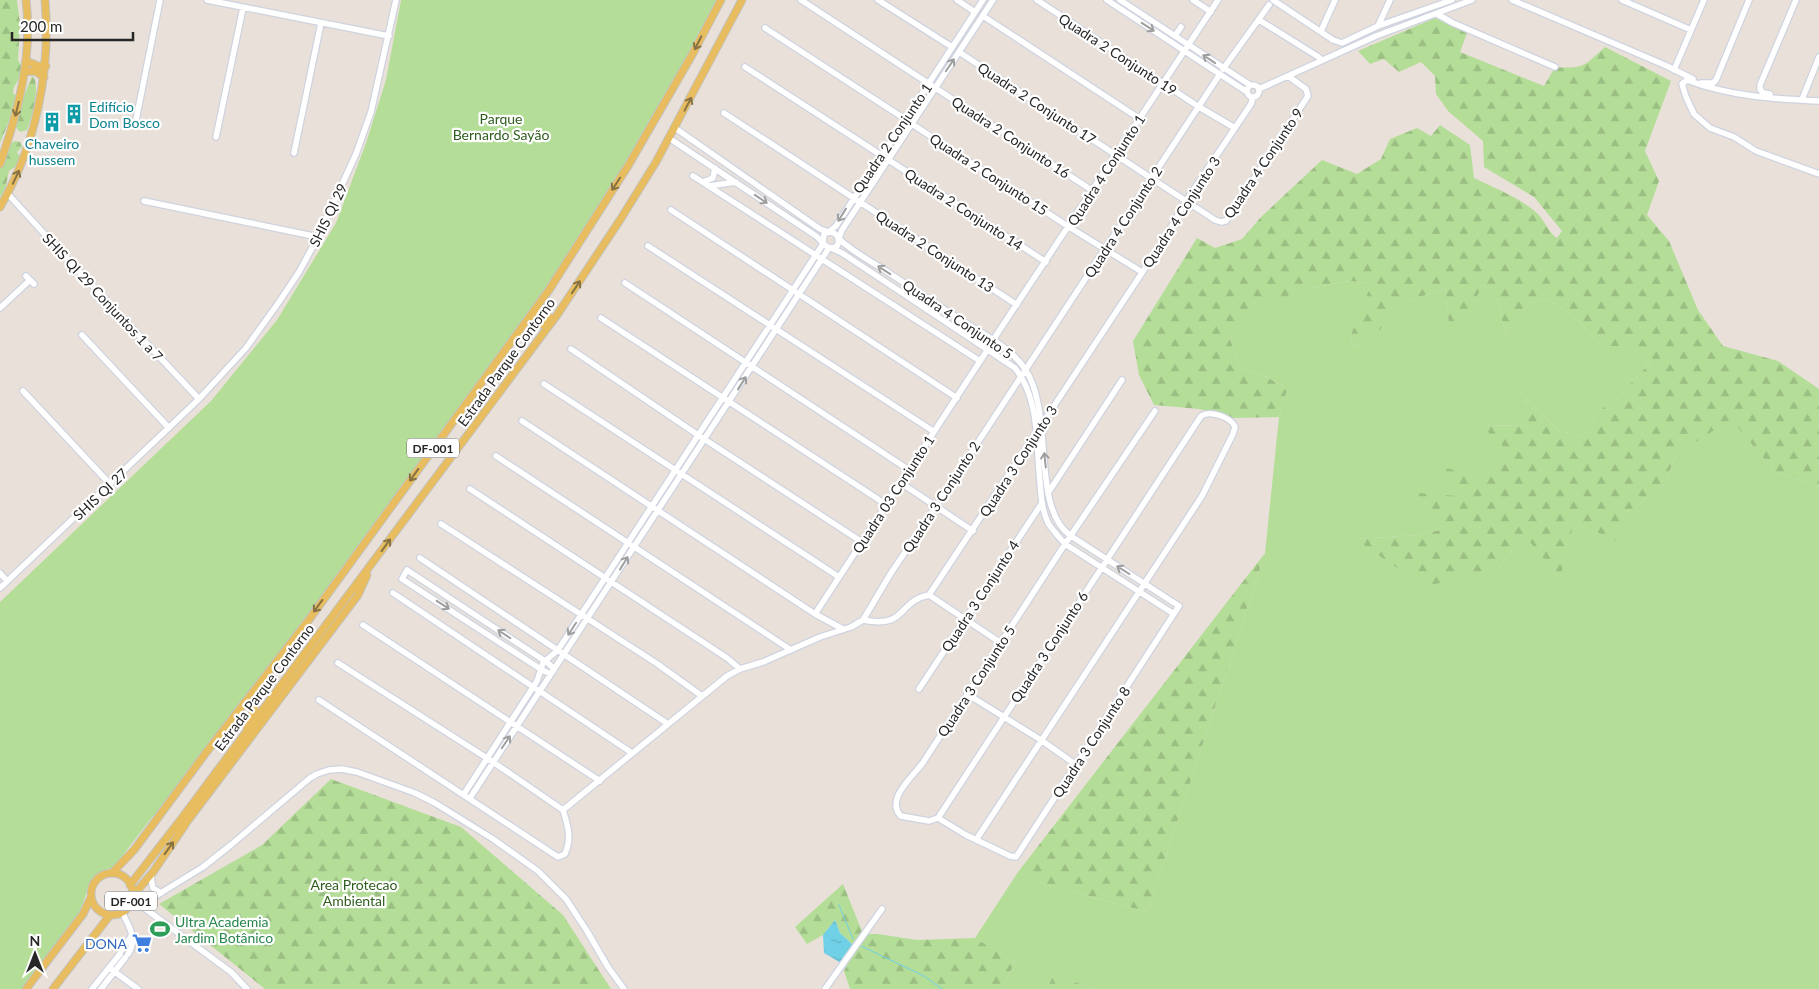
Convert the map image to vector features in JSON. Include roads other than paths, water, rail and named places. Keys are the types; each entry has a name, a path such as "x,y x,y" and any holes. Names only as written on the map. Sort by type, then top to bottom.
{"main road":[{"path":"0,164 12,130 26,61 26,0"},
{"path":"0,207 8,194 28,146 44,77 47,18 45,0"},
{"name":"Estrada Parque Contorno","path":"112,873 134,850 308,621 538,305 628,166 692,55 720,0"},
{"name":"Estrada Parque Contorno","path":"130,885 200,794 557,314 620,220 675,128 742,0"},
{"path":"26,61 38,66 46,66"},
{"path":"24,72 35,71 44,77"},
{"path":"538,305 534,313 534,320 539,325 544,324 557,314"},
{"path":"183,827 358,595 369,567"},
{"path":"244,703 252,702 255,707 246,730"},
{"path":"137,902 136,892 153,872 183,827 192,813 200,794"},
{"name":"DF-001","path":"26,989 83,914 96,880 103,875 112,873 123,877 130,885 137,902 122,912 110,915 97,909 91,897"},
{"name":"DF-001","path":"53,989 110,915"}],"street":[{"path":"136,120 160,0"},
{"path":"206,0 389,36"},
{"name":"SHIS QI 29","path":"199,399 246,348 299,272 318,237 356,154 371,112 396,0"},
{"name":"Quadra 2 Conjunto 16","path":"801,0 1093,191"},
{"path":"878,0 952,47"},
{"path":"957,0 975,12"},
{"name":"Quadra 2 Conjunto 1","path":"724,113 853,198 983,0"},
{"path":"470,798 729,403 770,327 830,248 837,246 842,230 993,0"},
{"name":"Quadra 2 Conjunto 19","path":"1037,0 1163,84 1235,128"},
{"path":"1107,0 1222,72 1250,96 1254,97 1258,94 1259,88"},
{"path":"1120,0 1175,36 1186,48"},
{"path":"1193,0 1211,12"},
{"name":"Quadra 4 Conjunto 1","path":"993,340 1018,305 1218,0"},
{"path":"1321,31 1335,0"},
{"path":"1378,26 1390,0"},
{"path":"1275,2 1333,40 1342,43 1378,26 1452,0"},
{"path":"1259,88 1376,36 1472,0"},
{"path":"1512,0 1704,83 1713,83 1717,77 1750,0"},
{"path":"1622,0 1691,30"},
{"path":"1674,70 1704,0"},
{"path":"1796,0 1760,88 1764,93 1819,100"},
{"name":"Quadra 4 Conjunto 2","path":"1021,375 1222,72 1259,20 1275,2"},
{"path":"216,137 242,8"},
{"path":"1437,14 1453,23 1555,67"},
{"path":"983,16 1140,120"},
{"path":"1259,20 1322,60"},
{"path":"294,154 321,23"},
{"path":"1175,36 1181,27"},
{"path":"765,28 905,119"},
{"name":"Quadra 2 Conjunto 17","path":"959,52 1215,220"},
{"path":"1803,97 1819,57"},
{"name":"Quadra 2 Conjunto 14","path":"745,67 1046,262"},
{"path":"1222,72 1259,88"},
{"name":"Quadra 4 Conjunto 9","path":"1215,220 1226,221 1306,100 1308,93 1306,89 1288,76"},
{"path":"1819,100 1744,94 1712,88 1687,80 1682,84 1694,114 1710,128 1734,137 1756,151 1819,174"},
{"path":"1246,92 1250,85"},
{"name":"Quadra 4 Conjunto 3","path":"1106,326 1163,241 1186,201 1252,104 1254,97"},
{"name":"Quadra 2 Conjunto 15","path":"912,124 1069,227 1142,272"},
{"path":"675,128 820,229 836,233 839,239"},
{"path":"669,138 816,236 823,244 842,253 1010,362 1021,375 1032,401 1042,504 1049,524 1056,535 1101,568 1174,614"},
{"path":"700,157 705,149"},
{"path":"703,182 713,178 717,158"},
{"path":"693,176 823,258 980,361"},
{"path":"709,186 736,182"},
{"name":"SHIS QI 29 Conjuntos 1 a 7","path":"8,194 199,399"},
{"path":"464,794 533,687 545,661 558,650 723,399 776,331 823,244 822,238 824,234 836,226 853,198"},
{"name":"Quadra 2 Conjunto 13","path":"853,198 1018,305"},
{"path":"144,201 318,237"},
{"path":"671,210 956,398"},
{"name":"Quadra 4 Conjunto 5","path":"839,239 1013,355 1025,368 1037,393 1048,493 1057,523 1064,532 1179,606"},
{"path":"648,246 776,331 933,431"},
{"path":"0,308 30,280"},
{"path":"625,283 909,470"},
{"path":"601,318 886,505"},
{"name":"Quadra 3 Conjunto 3","path":"929,595 973,531 1106,326"},
{"path":"82,335 169,428"},
{"path":"988,348 993,340"},
{"path":"988,348 993,340"},
{"name":"Quadra 03 Conjunto 1","path":"815,614 988,348"},
{"path":"571,349 862,542"},
{"name":"Quadra 3 Conjunto 2","path":"862,620 1021,375"},
{"name":"Quadra 3 Conjunto 4","path":"919,689 1122,380"},
{"path":"544,384 839,577"},
{"path":"23,391 110,484"},
{"name":"SHIS QI 27","path":"0,588 199,399"},
{"path":"1071,536 1155,411"},
{"name":"Quadra 3 Conjunto 6","path":"968,694 1004,716 1038,667 1201,416 1206,414 1227,419 1234,424 1233,434 1202,496 1143,583"},
{"path":"522,421 815,614 843,629"},
{"path":"496,456 791,650"},
{"path":"901,483 973,531"},
{"path":"470,489 740,669"},
{"path":"441,524 582,614 702,696"},
{"name":"Quadra 3 Conjunto 5","path":"938,818 933,821 904,818 898,814 895,802 897,796 922,764 1071,536"},
{"path":"420,558 668,724"},
{"path":"407,570 545,661 553,671 541,669 402,579 407,570"},
{"path":"0,574 7,581"},
{"path":"1075,764 1041,740 1004,716 938,818 976,840 1041,740 1137,591 1143,583"},
{"path":"393,593 632,753"},
{"path":"563,810 727,676 740,669 851,627 862,620 890,621 900,615 916,599 929,595 1001,643"},
{"name":"Quadra 3 Conjunto 8","path":"976,840 1012,857 1016,857 1179,606"},
{"path":"363,625 600,781"},
{"path":"319,700 556,855 561,857 565,854 569,841 568,826 563,810 493,762 338,662"},
{"path":"137,902 161,893 202,867 317,774 336,769 357,772 414,793 435,803 493,839 538,871 566,899 575,911 608,967 624,989"},
{"path":"153,872 150,879 151,884 156,891 161,893"},
{"path":"137,902 235,975 247,989"},
{"path":"825,989 882,909"},
{"path":"92,989 132,947 132,935 122,912"},
{"path":"222,966 242,989"},
{"path":"101,989 111,970"},
{"path":"111,970 138,989"}],"water":[{"path":"835,920 840,933 853,945 841,963 824,953 823,935"}],"waterway":[{"path":"839,905 853,939"},
{"path":"861,946 924,976 942,989"}],"place":[{"name":"Edifício Dom Bosco","path":"74,114"},
{"name":"Chaveiro hussem","path":"52,122"},
{"name":"Ultra Academia Jardim Botânico","path":"160,929"},
{"name":"DONA","path":"142,943"}],"park label":[{"name":"Parque Bernardo Sayão","path":"501,126"},
{"name":"Area Protecao Ambiental","path":"354,892"}]}
